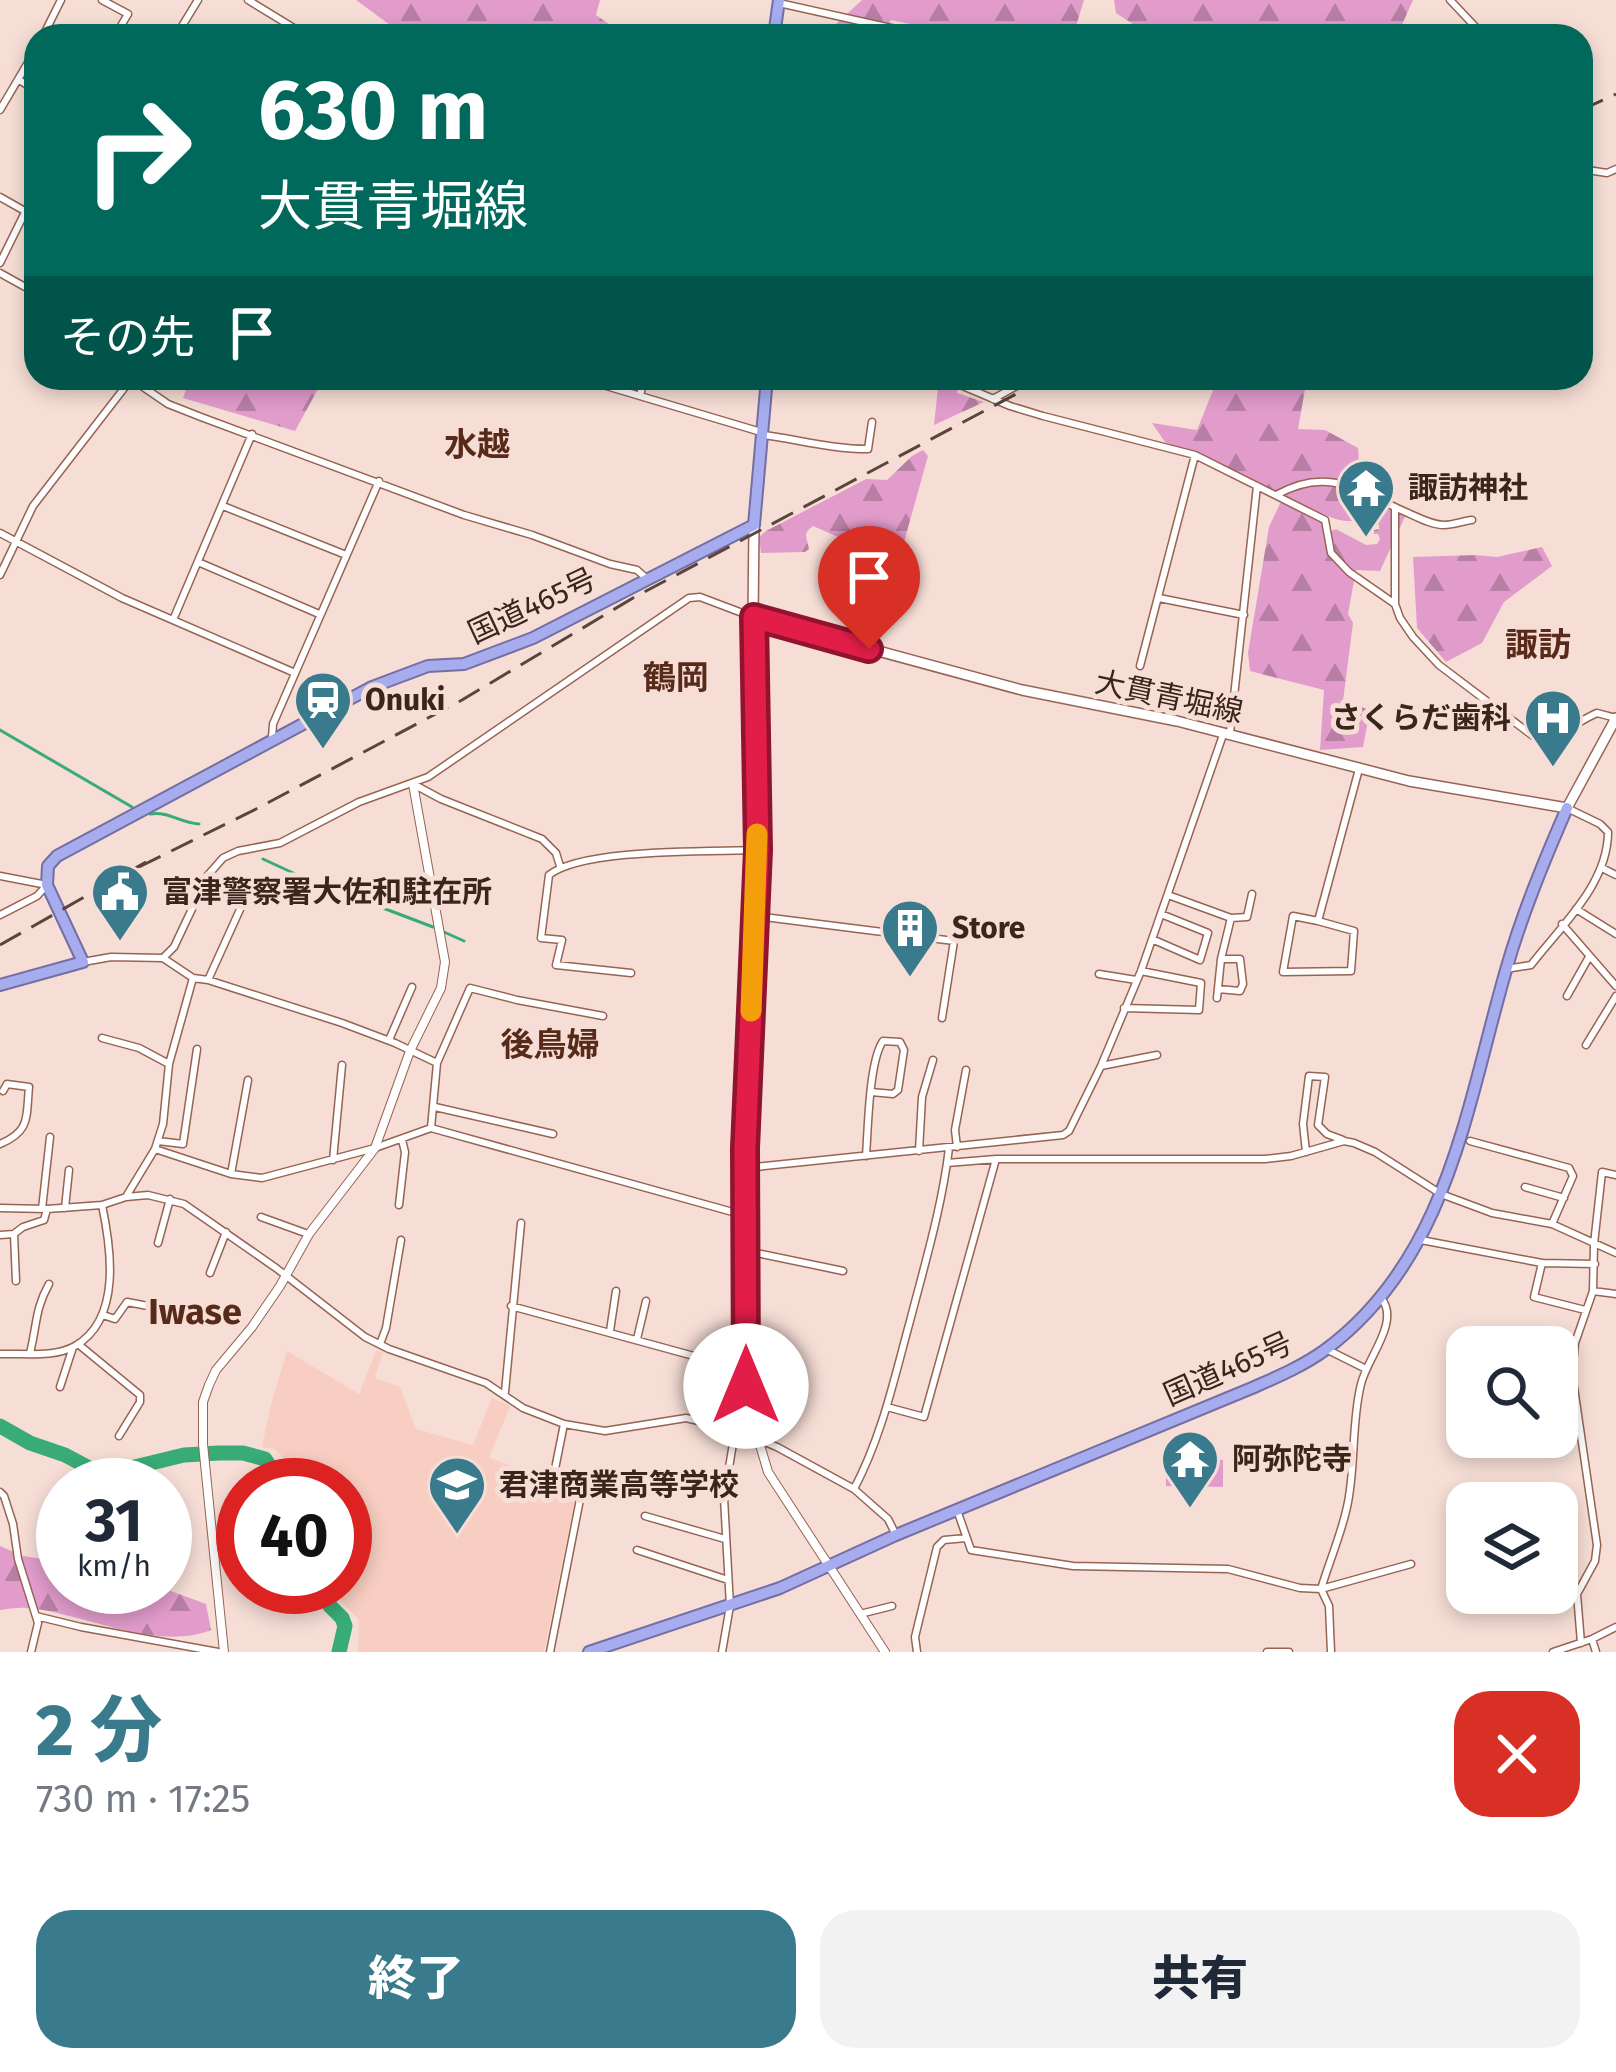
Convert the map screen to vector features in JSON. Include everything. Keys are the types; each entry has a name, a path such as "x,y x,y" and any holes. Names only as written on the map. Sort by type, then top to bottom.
{"highway":[{"path":"754,525 766,390"},
{"name":"国道465号","path":"47,885 48,866 57,856 393,677 428,666 464,664 533,638 754,525"},
{"name":"国道465号","path":"590,1652 730,1606 830,1566 1252,1388 1326,1349 1381,1298 1420,1240 1441,1195 1529,898 1568,808"},
{"path":"0,986 83,962 47,885"}],"main road":[{"path":"754,525 754,617"},
{"name":"大貫青堀線","path":"754,617 1022,690 1227,733 1408,781 1568,808"},
{"path":"1568,808 1616,718"}],"street":[{"path":"102,0 128,14 123,24"},
{"path":"248,0 287,24"},
{"path":"1450,0 1473,24"},
{"path":"779,2 867,24"},
{"path":"0,110 24,71"},
{"path":"19,80 24,83"},
{"path":"0,262 24,213"},
{"path":"0,575 33,506 122,390"},
{"path":"148,390 168,404 464,515 637,570 646,578"},
{"path":"620,390 828,449 868,449 872,422"},
{"path":"640,396 641,390"},
{"path":"972,390 1043,416 1195,454 1325,520 1331,553 1348,572 1394,604 1408,630 1439,665 1532,736 1557,735 1597,713 1616,718"},
{"path":"993,399 1009,390"},
{"path":"173,620 252,434"},
{"path":"1140,666 1195,454"},
{"path":"1276,495 1334,480 1443,525 1472,520"},
{"path":"271,741 273,724 379,482"},
{"path":"746,1168 1063,1135 1074,1125 1141,971 1227,733 1257,486"},
{"path":"223,506 346,555"},
{"path":"1394,604 1395,507"},
{"path":"0,533 81,578 295,674"},
{"path":"198,562 319,614"},
{"path":"163,958 174,947 216,863 238,850 272,846 359,802 413,784 512,722 689,598 700,597 754,617 758,850 746,1168 747,1392 768,1472 883,1652"},
{"path":"1158,598 1244,615"},
{"path":"1318,921 1359,769"},
{"path":"413,784 542,839 556,853 560,866"},
{"path":"36,1616 221,1652 203,1402 216,1370 252,1327 309,1234 375,1148 410,1051 441,988 445,962 413,784"},
{"path":"1506,969 1531,965 1602,868 1608,832 1568,808"},
{"path":"631,973 556,964 562,940 542,938 548,875 560,866 611,858 758,850"},
{"path":"1602,868 1616,875"},
{"path":"208,875 248,894 208,980"},
{"path":"0,876 47,885"},
{"path":"0,915 37,896 47,885"},
{"path":"1168,896 1231,918 1246,917 1252,894"},
{"path":"1576,909 1616,934"},
{"path":"1152,940 1200,959 1208,933 1161,914"},
{"path":"756,916 954,941 942,1018"},
{"path":"1293,916 1318,921 1354,931 1351,971 1283,972 1293,916"},
{"path":"1221,959 1240,959 1243,964 1240,991 1217,993 1221,959 1231,918"},
{"path":"1562,924 1616,986"},
{"path":"1567,996 1589,957"},
{"path":"83,962 163,958 193,978 389,1040 437,1064"},
{"path":"1124,1008 1199,1010 1201,982 1141,971"},
{"path":"1099,974 1136,980"},
{"path":"126,1196 164,1124 169,1064 193,978"},
{"path":"389,1040 412,987"},
{"path":"431,1128 437,1064 470,988 603,1016"},
{"path":"1586,1045 1616,996"},
{"path":"102,1038 139,1048 169,1064"},
{"path":"866,1156 872,1092 879,1044 901,1042 898,1090 872,1092"},
{"path":"156,1145 183,1144 197,1049"},
{"path":"1101,1066 1157,1054"},
{"path":"920,1151 922,1096 932,1060"},
{"path":"333,1160 343,1065"},
{"path":"854,1489 873,1452 887,1407 937,1219 966,1070"},
{"path":"1306,1152 1309,1076 1325,1077 1318,1125 1327,1134 1375,1152 1441,1195 1492,1213 1552,1225 1616,1253"},
{"path":"231,1174 248,1080"},
{"path":"2,1142 16,1138 25,1122 29,1087 7,1084 3,1091"},
{"path":"435,1107 553,1134"},
{"path":"156,1145 231,1174 262,1178 431,1128 747,1216"},
{"path":"0,1235 44,1220 50,1137"},
{"path":"399,1205 402,1140"},
{"path":"947,1163 1265,1159 1344,1141"},
{"path":"1470,1141 1569,1168 1573,1176 1552,1225"},
{"path":"887,1407 924,1417 996,1159"},
{"path":"65,1208 69,1170"},
{"path":"1582,1643 1577,1594 1595,1561 1597,1545 1572,1373 1575,1342 1593,1292 1602,1172 1616,1174"},
{"path":"1526,1187 1564,1198"},
{"path":"0,1208 65,1208 126,1196 170,1199 194,1209 380,1344 467,1376 523,1408 564,1424 605,1431 686,1418 733,1429 854,1489 888,1519 896,1535"},
{"path":"158,1243 170,1199"},
{"path":"0,1354 50,1353 75,1346 93,1330 107,1299 110,1252 102,1204"},
{"path":"261,1217 309,1234"},
{"path":"505,1394 521,1223"},
{"path":"211,1273 226,1232"},
{"path":"14,1234 16,1281"},
{"path":"380,1344 401,1240"},
{"path":"1420,1240 1542,1263 1594,1264"},
{"path":"747,1252 843,1271"},
{"path":"1542,1263 1534,1297 1586,1310"},
{"path":"31,1353 37,1306 49,1284"},
{"path":"610,1331 616,1292"},
{"path":"1593,1292 1616,1294"},
{"path":"1331,1652 1330,1606 1321,1589 1348,1506 1353,1431 1366,1369 1389,1318 1381,1298"},
{"path":"638,1339 646,1301"},
{"path":"103,1315 115,1319 127,1302 148,1306"},
{"path":"511,1306 746,1370"},
{"path":"59,1387 75,1346"},
{"path":"75,1346 140,1395 118,1436"},
{"path":"1326,1349 1366,1369"},
{"path":"722,1652 730,1606 724,1498 733,1429 741,1395 747,1392"},
{"path":"550,1652 584,1484 553,1479 564,1424"},
{"path":"0,1492 38,1623 31,1652"},
{"path":"957,1510 971,1550 1073,1565 1228,1569 1321,1589 1411,1564"},
{"path":"645,1516 725,1539"},
{"path":"917,1652 914,1637 937,1547 944,1540 966,1538"},
{"path":"637,1550 728,1580"},
{"path":"860,1614 892,1606"},
{"path":"1553,1652 1616,1627"},
{"path":"1592,1640 1595,1652"},
{"path":"1267,1652 1289,1652"}],"shaded area":[{"name":"君津商業高等学校","path":"287,1351 359,1394 376,1351 383,1352 375,1378 400,1387 416,1429 473,1445 492,1398 510,1406 489,1458 578,1484 544,1652 358,1652 359,1620 353,1614 372,1614 372,1458 283,1458 274,1449 262,1447"}],"green space":[{"path":"356,0 600,0 596,15 609,24 389,24"},
{"path":"862,0 1084,0 1077,24 891,20 889,24 836,24"},
{"path":"1114,0 1413,0 1402,24 1133,24 1116,13"},
{"path":"186,390 317,390 295,431 183,398"},
{"path":"938,390 957,390 984,402 934,425"},
{"path":"1213,390 1305,390 1298,429 1325,430 1358,448 1361,490 1408,510 1380,571 1356,570 1348,614 1353,623 1343,701 1370,710 1363,747 1320,750 1324,690 1250,671 1248,653 1269,527 1284,495 1165,442 1152,423 1197,430","holes":["1301,505 1337,519 1371,520 1379,525 1374,534 1380,539 1366,545 1336,529 1327,538 1322,520 1299,509"]},
{"path":"923,450 928,456 899,560 889,566 877,554 813,526 806,534 809,549 805,552 761,553 759,537 766,531 866,479 887,480"},
{"path":"1542,547 1552,566 1504,602 1482,643 1446,662 1417,628 1413,557 1497,557"},
{"path":"1214,1460 1223,1460 1223,1487 1166,1486 1166,1467 1213,1467"},
{"path":"0,1546 36,1558 36,1609 0,1610"},
{"path":"192,1599 206,1604 211,1630 167,1637 61,1614 192,1614"}],"waterway":[{"path":"0,730 132,807"},
{"path":"150,814 199,824"},
{"path":"263,859 433,927"},
{"path":"444,932 464,941"},
{"path":"0,1426 95,1471 118,1471 184,1455 243,1453 261,1458"},
{"path":"338,1614 345,1626 339,1652"}],"railway":[{"path":"1593,105 1616,94"},
{"path":"139,867 462,700 633,598 1023,390"},
{"path":"0,945 153,858"}],"slow traffic":[{"path":"751,1011 757,834"}],"place":[{"name":"諏訪神社","path":"1366,539"},
{"name":"Onuki","path":"323,751"},
{"name":"さくらだ歯科","path":"1553,769"},
{"name":"富津警察署大佐和駐在所","path":"120,943"},
{"name":"Store","path":"910,979"},
{"name":"阿弥陀寺","path":"1190,1510"},
{"name":"君津商業高等学校","path":"457,1536"}],"district":[{"name":"水越","path":"477,445"},
{"name":"諏訪","path":"1538,645"},
{"name":"鶴岡","path":"676,678"},
{"name":"後鳥婦","path":"550,1045"},
{"name":"Iwase","path":"195,1312"}],"route":[{"path":"746,1386 745,1148 758,850 754,617 869,649"}]}
